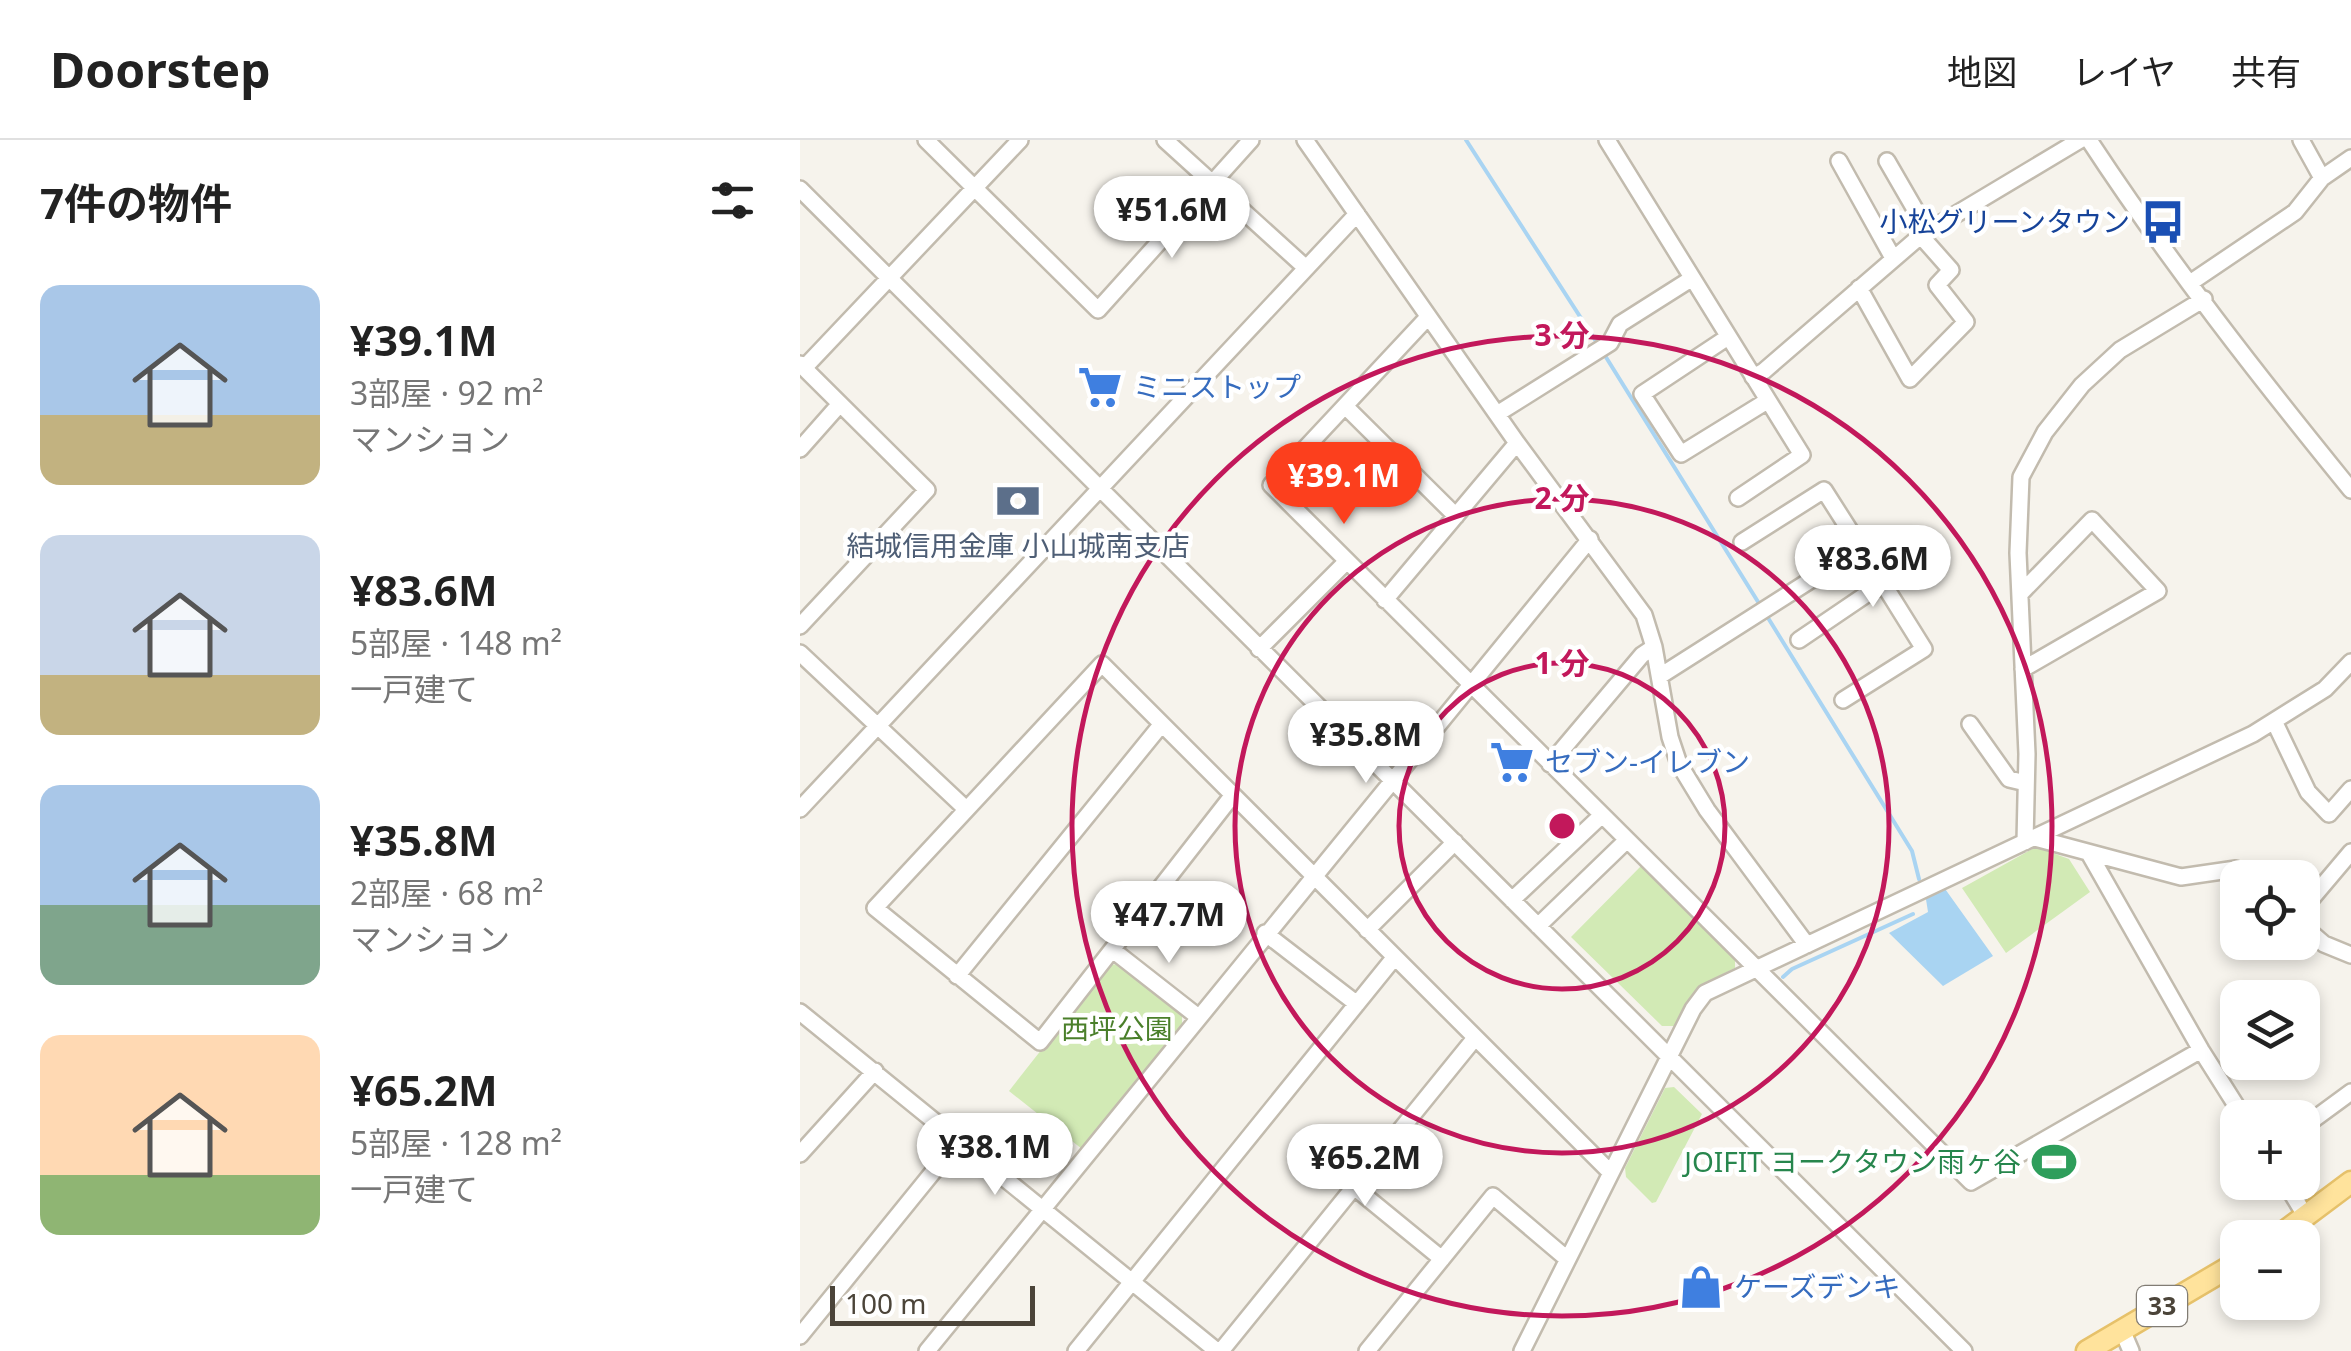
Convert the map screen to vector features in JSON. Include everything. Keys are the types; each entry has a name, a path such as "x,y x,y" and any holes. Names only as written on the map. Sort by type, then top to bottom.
{"main road":[{"path":"2302,1220 2351,1182"},
{"name":"33","path":"2087,1351 2220,1273"}],"street":[{"path":"926,140 1098,310 1252,140"},
{"path":"800,626 926,490 802,366 890,280 1020,140"},
{"path":"1165,140 1306,268"},
{"path":"1305,140 1496,414 1644,615 1679,764 1707,810 1806,945"},
{"path":"1607,140 1802,455 1738,498"},
{"path":"1752,377 1764,371 1926,231 2080,140"},
{"path":"2090,140 2142,220 2351,490"},
{"path":"2301,140 2322,178"},
{"path":"2190,283 2295,212 2322,178 2351,158"},
{"path":"1839,160 1892,258"},
{"path":"1859,288 1910,378 1966,322 1937,285 1951,270 1887,161"},
{"path":"800,190 1964,1351"},
{"path":"800,809 1356,214"},
{"path":"1496,414 1610,343 1620,324 1692,279"},
{"path":"2030,840 2020,594 2021,477 2046,432 2082,385 2120,350 2204,299"},
{"path":"1428,317 1271,485 1970,1182 2202,1050"},
{"path":"1728,337 1642,394 1681,454 1768,401"},
{"path":"800,449 839,405"},
{"path":"1345,406 1456,516"},
{"path":"1385,600 1517,443"},
{"path":"1742,542 1824,490 1861,548 1924,649 1842,700"},
{"path":"2020,594 2092,520 2158,591 2023,669"},
{"path":"927,1351 1590,539"},
{"path":"1660,676 1861,548"},
{"path":"1259,649 1346,561"},
{"path":"1798,640 1883,583"},
{"path":"1550,764 1642,655 1654,647"},
{"path":"800,653 966,809"},
{"path":"1522,1351 1697,1000 1715,986 1754,967 2254,734 2325,689 2351,662"},
{"path":"1232,796 1040,1042 875,908 1102,664 1610,1172"},
{"path":"2274,721 2308,792 2329,814 2351,789"},
{"path":"957,976 1161,724"},
{"path":"1970,724 2010,779 2026,783"},
{"path":"1512,900 1602,815"},
{"path":"1538,926 1627,840"},
{"path":"2030,840 2181,876 2220,871"},
{"path":"1367,930 1455,842"},
{"path":"2320,889 2351,852"},
{"path":"2090,855 2233,1100"},
{"path":"1266,933 1357,1004"},
{"path":"2320,941 2351,955"},
{"path":"1114,951 1197,1016"},
{"path":"1076,1351 1394,958"},
{"path":"800,1012 1219,1351 1475,1038"},
{"path":"800,1154 875,1072"},
{"path":"2320,1115 2351,1092"},
{"path":"800,1336 959,1140"},
{"path":"1354,1187 1442,1259"},
{"path":"1367,1351 1494,1196 1566,1258"},
{"path":"2296,1200 2306,1217"},
{"path":"2122,1330 2131,1351"}],"green space":[{"path":"2036,847 2069,859 2090,892 2006,953 1962,888"},
{"path":"1642,865 1735,959 1735,968 1701,985 1677,1026 1662,1026 1571,937"},
{"name":"西坪公園","path":"1119,964 1182,1015 1182,1024 1082,1149 1009,1091 1108,965"},
{"path":"1674,1087 1702,1114 1652,1203 1626,1177 1625,1168 1665,1088"}],"water":[{"path":"1943,886 1993,956 1943,986 1889,933 1928,912 1925,893"}],"waterway":[{"path":"1466,140 1599,346"},
{"path":"1604,354 1760,605"},
{"path":"1765,613 1912,851 1919,879"},
{"path":"1783,977 1792,969 1913,914"}],"place":[{"name":"小松グリーンタウン","path":"2163,222"},
{"name":"ミニストップ","path":"1100,387"},
{"name":"結城信用金庫 小山城南支店","path":"1018,501"},
{"name":"セブン-イレブン","path":"1512,762"},
{"name":"JOIFIT ヨークタウン雨ヶ谷","path":"2054,1162"},
{"name":"ケーズデンキ","path":"1701,1287"}]}
